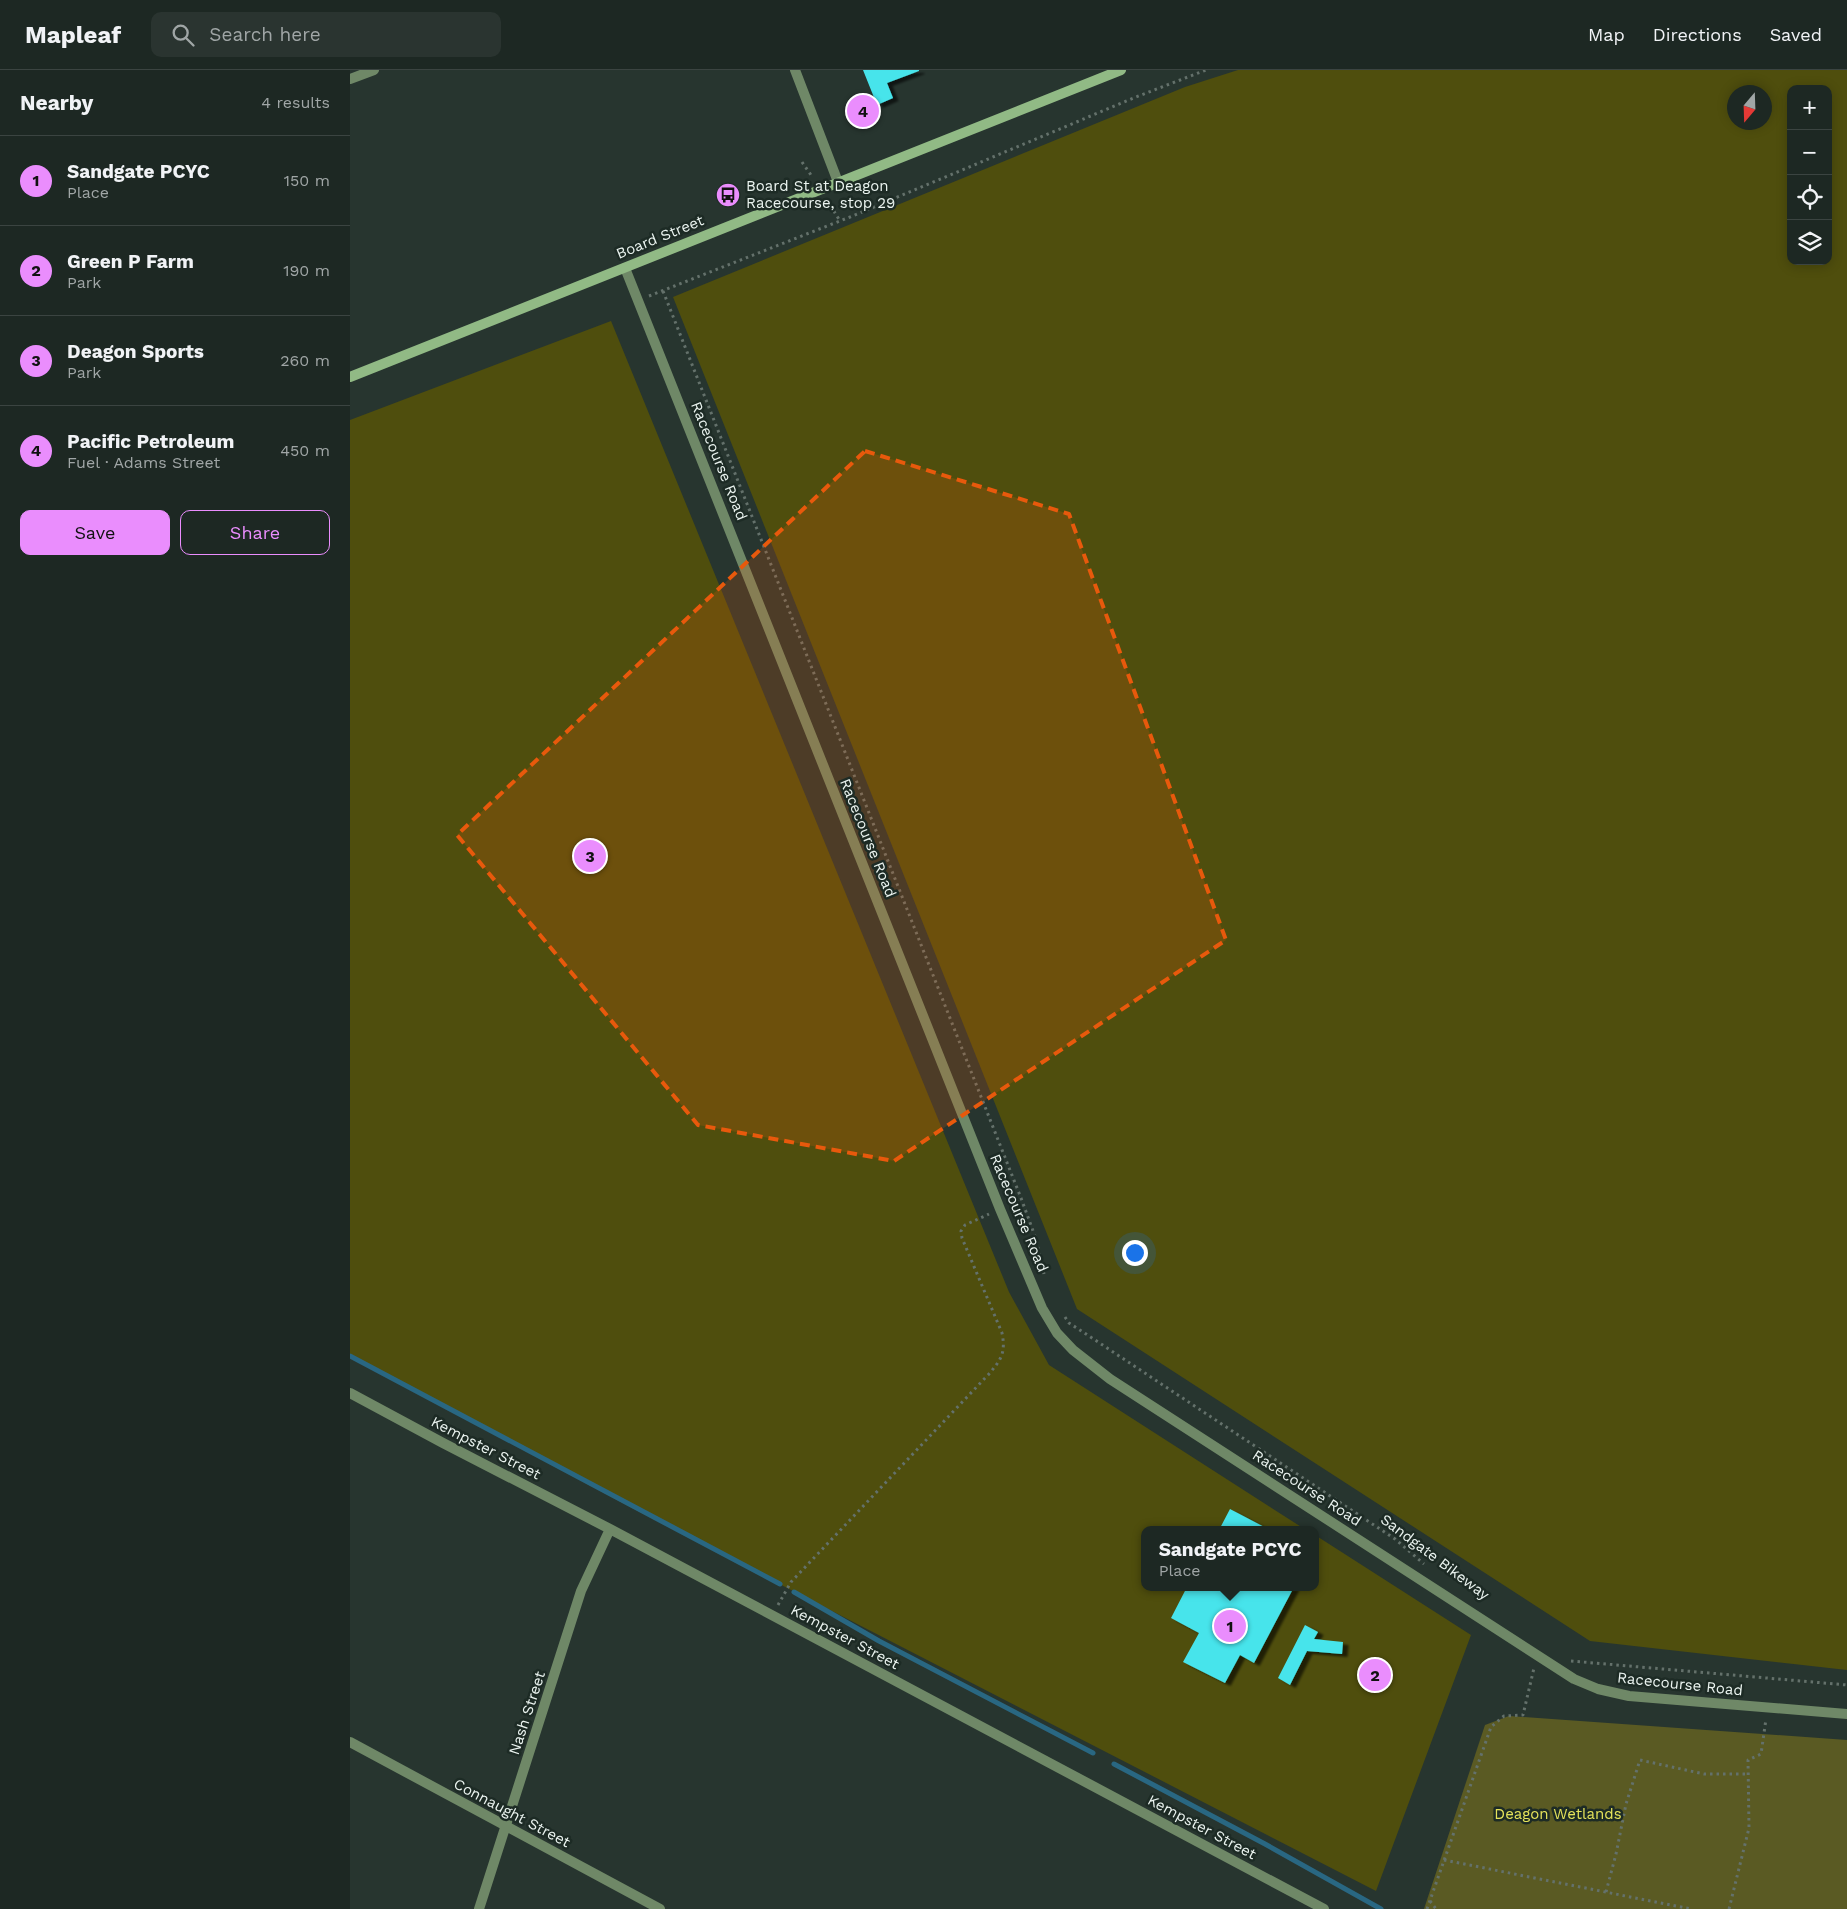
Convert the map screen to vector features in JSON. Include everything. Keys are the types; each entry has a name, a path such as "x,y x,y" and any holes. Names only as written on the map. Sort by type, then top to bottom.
{"main road":[{"name":"Board Street","path":"350,376 1121,70"}],"street":[{"path":"350,80 374,70"},
{"path":"795,70 838,182"},
{"name":"Racecourse Road","path":"625,268 1000,1209 1042,1308 1058,1333 1073,1350 1110,1379 1574,1679 1590,1686 1637,1697 1847,1714"},
{"name":"Kempster Street","path":"350,1393 443,1443 610,1528 1324,1909"},
{"name":"Nash Street","path":"479,1909 581,1591 610,1528"},
{"name":"Connaught Street","path":"350,1742 660,1909"}],"path":[{"path":"658,293 850,217 1136,97 1206,70"},
{"path":"663,291 1021,1198 1036,1238 1044,1275"},
{"path":"1007,1205 1021,1198"},
{"path":"773,1615 791,1582 988,1375 1002,1357 1005,1346 1002,1333 962,1238 961,1231 965,1225 994,1211"},
{"name":"Sandgate Bikeway","path":"1064,1316 1069,1323 1396,1539 1424,1564"},
{"path":"1427,1909 1491,1727 1504,1716 1523,1715 1537,1656"},
{"path":"1563,1657 1571,1660 1602,1664 1847,1685"},
{"path":"1729,1909 1749,1828 1748,1760 1761,1754 1767,1708"},
{"path":"1606,1892 1626,1804 1640,1760 1704,1774 1748,1774"},
{"path":"1444,1860 1691,1909"},
{"path":"1430,1901 1436,1909"}],"highlighted area":[{"path":"865,451 1069,514 1226,940 894,1161 698,1125 457,835"}],"shaded area":[{"path":"1238,70 1847,70 1847,1670 1590,1641 1077,1309 673,297 1185,87"},
{"path":"611,321 1009,1292 1049,1365 1300,1526 1141,1526 1141,1591 1319,1591 1319,1538 1471,1635 1376,1891 632,1508 350,1357 350,420"}],"green space":[{"name":"Deagon Wetlands","path":"1509,1716 1847,1740 1847,1909 1424,1909 1485,1725"}],"building":[{"path":"863,70 919,71 887,83 893,98 877,105"},
{"path":"1230,1509 1262,1526 1221,1526"},
{"path":"1185,1591 1292,1591 1254,1663 1240,1655 1225,1683 1183,1662 1199,1633 1171,1618"},
{"path":"1305,1625 1318,1632 1314,1639 1343,1642 1342,1654 1307,1651 1290,1685 1278,1678"}],"waterway":[{"path":"350,1356 780,1584"},
{"path":"794,1592 879,1641 1093,1753"},
{"path":"1114,1764 1265,1844 1381,1909"}],"place":[{"name":"Pacific Petroleum","path":"863,111"},
{"name":"Board St at Deagon Racecourse, stop 29","path":"728,195"},
{"name":"Deagon Sports","path":"590,856"},
{"name":"Sandgate PCYC","path":"1230,1626"},
{"name":"Green P Farm","path":"1375,1675"}]}
